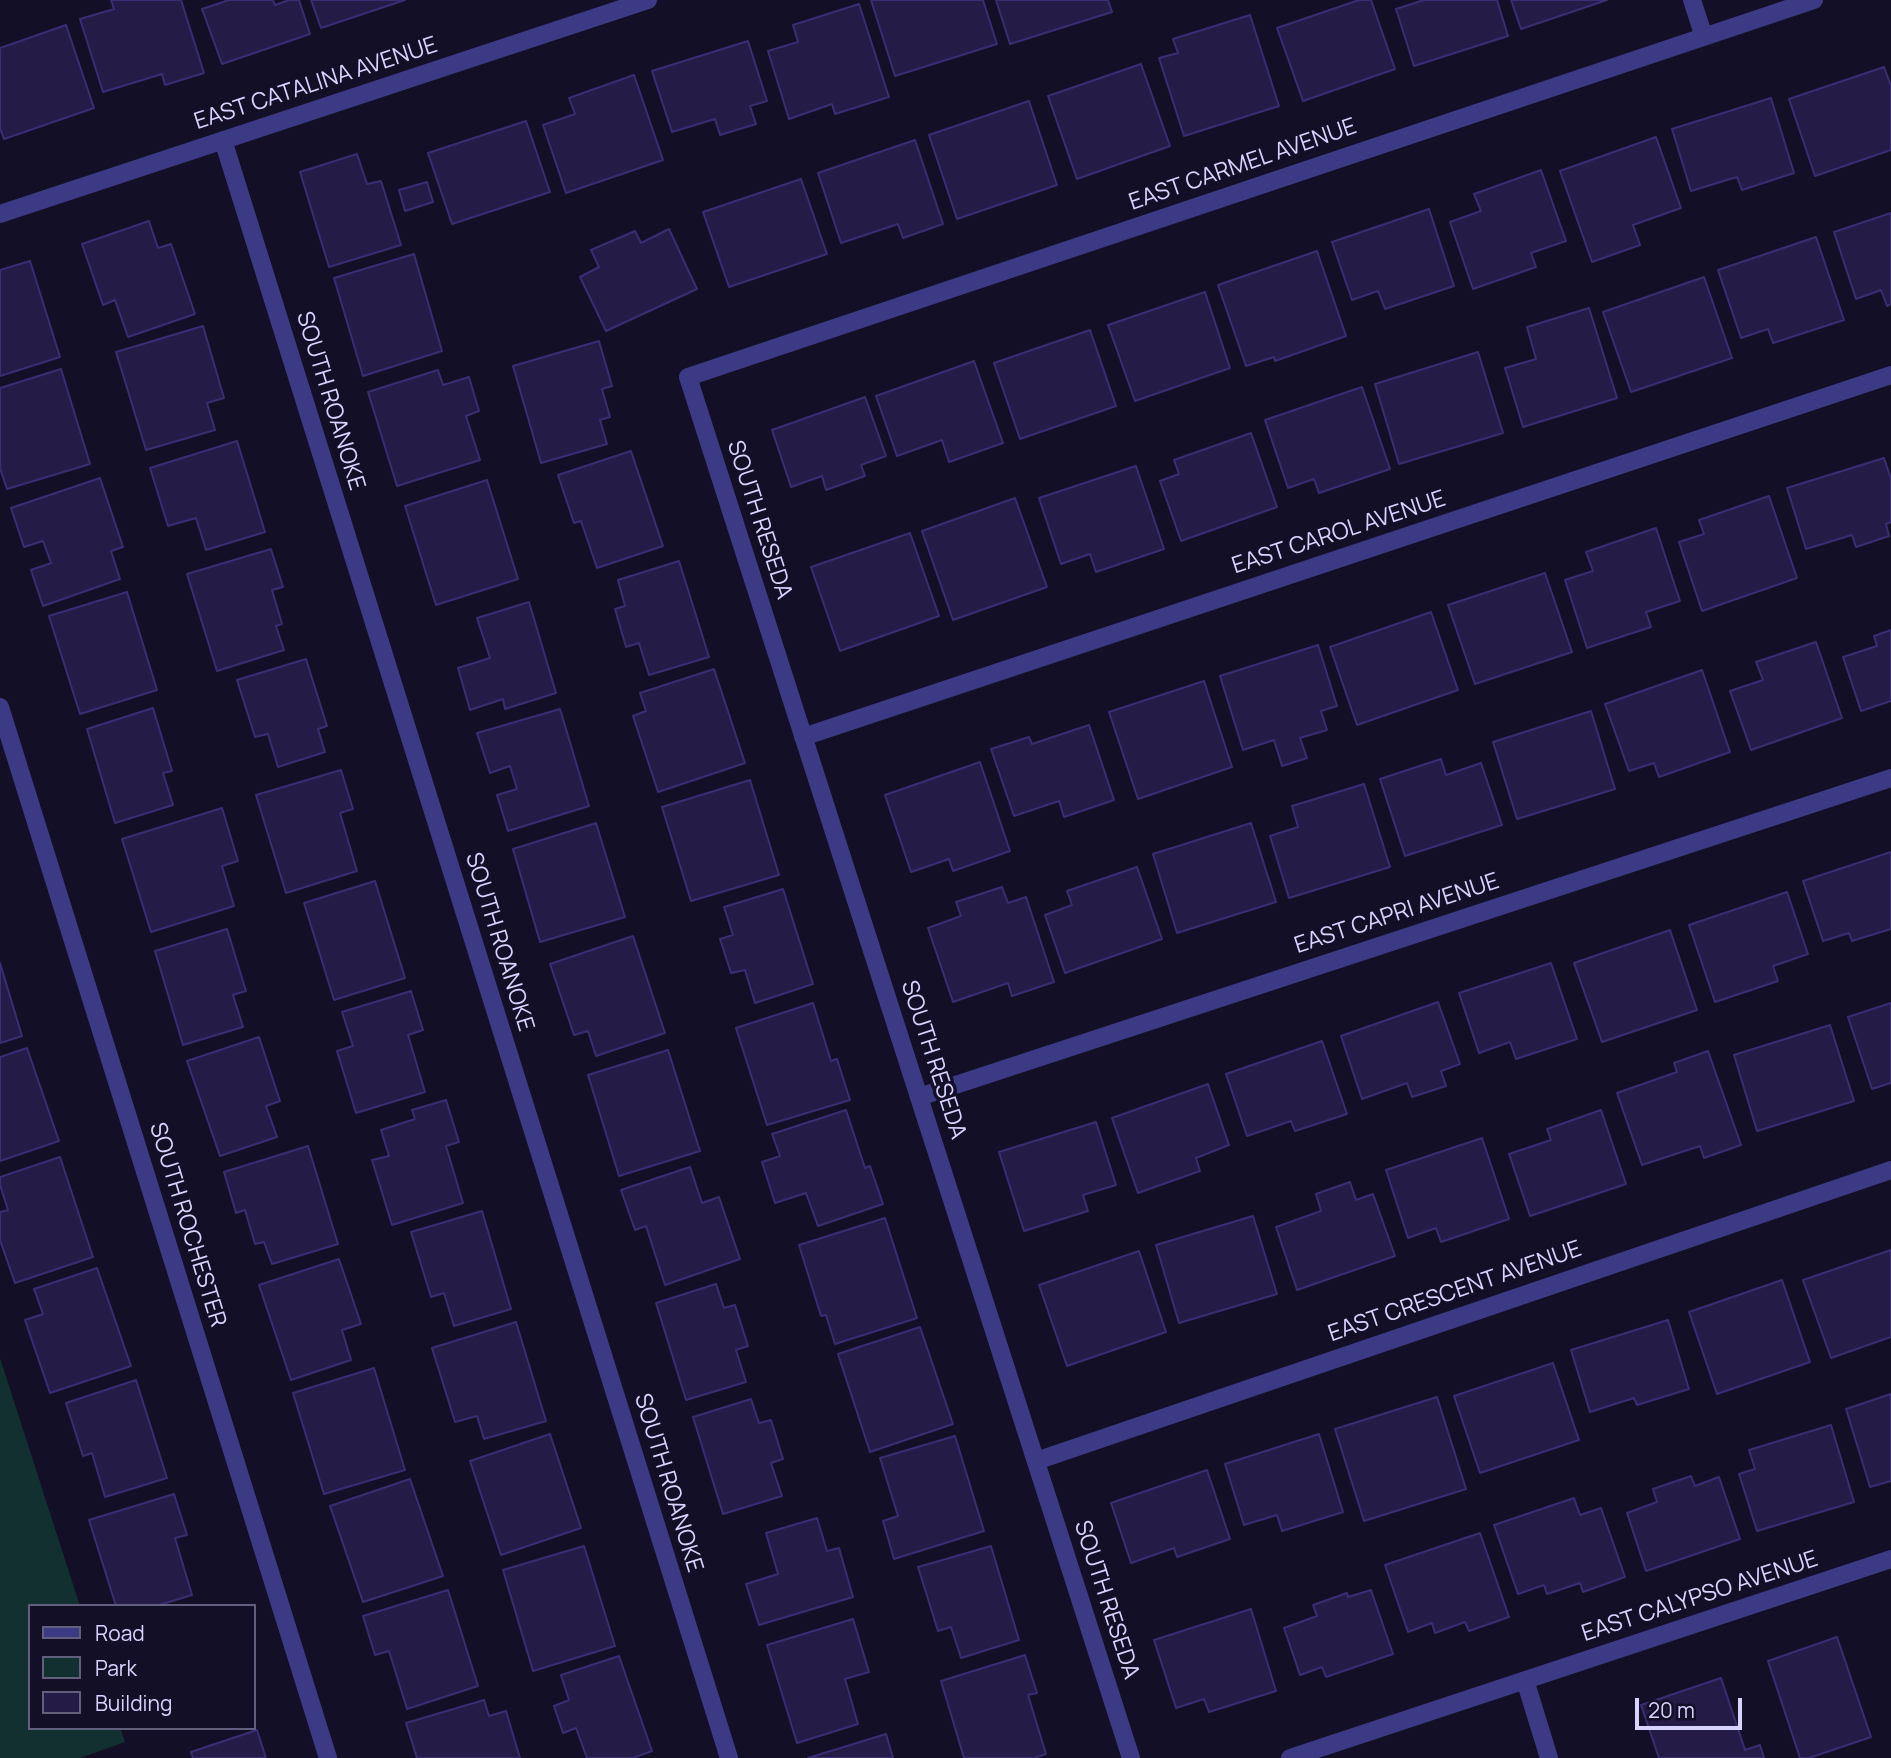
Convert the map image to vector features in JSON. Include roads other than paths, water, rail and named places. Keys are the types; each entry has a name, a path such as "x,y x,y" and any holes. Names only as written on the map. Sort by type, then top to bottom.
{"street":[{"name":"EAST CATALINA AVENUE","path":"0,214 648,0"},
{"path":"1692,0 1704,37"},
{"name":"EAST CARMEL AVENUE","path":"688,377 1814,0"},
{"name":"SOUTH ROANOKE","path":"223,140 729,1758"},
{"name":"EAST CAROL AVENUE","path":"803,737 1891,375"},
{"name":"SOUTH RESEDA","path":"688,377 1131,1758"},
{"name":"SOUTH ROCHESTER","path":"0,707 328,1758"},
{"name":"EAST CAPRI AVENUE","path":"919,1097 1891,778"},
{"name":"EAST CRESCENT AVENUE","path":"1036,1461 1891,1170"},
{"name":"EAST CALYPSO AVENUE","path":"1290,1758 1891,1559"},
{"path":"1525,1680 1549,1758"}]}
